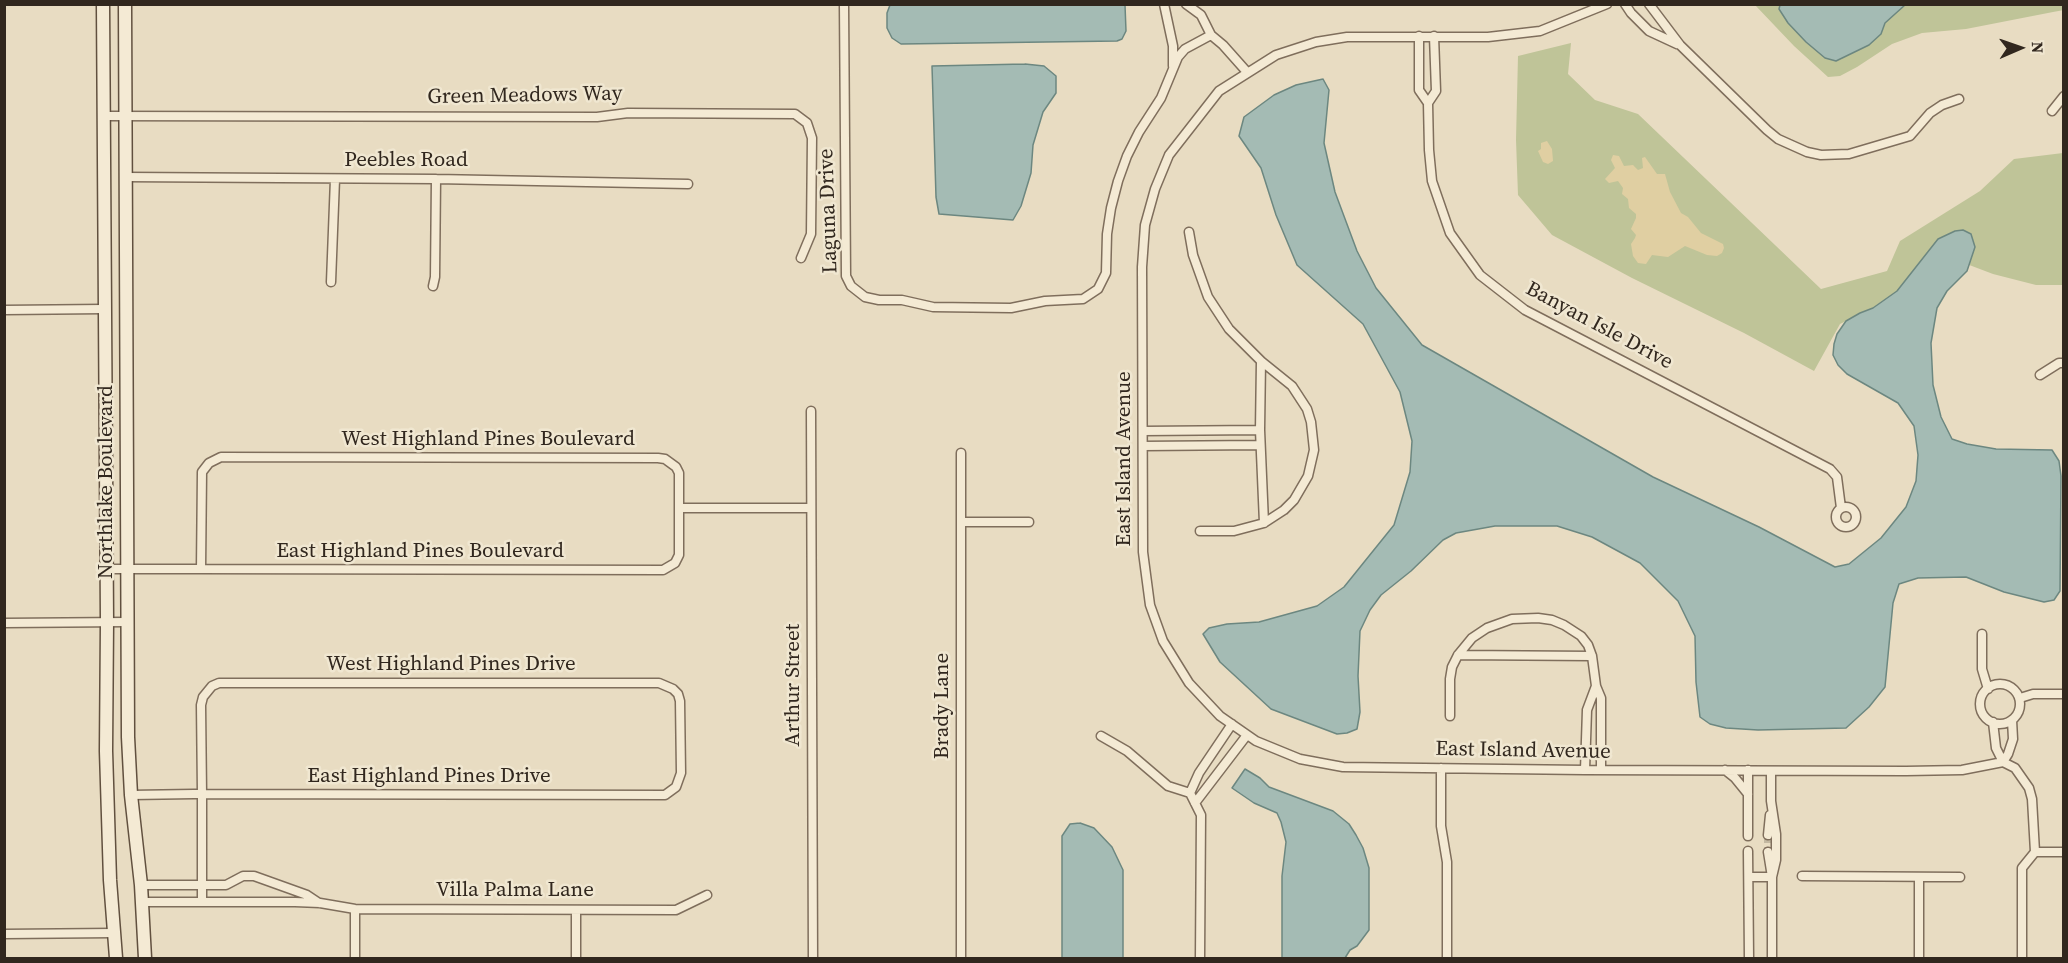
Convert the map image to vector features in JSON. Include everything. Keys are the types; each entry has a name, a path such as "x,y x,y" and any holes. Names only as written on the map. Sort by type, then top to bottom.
{"main road":[{"name":"Northlake Boulevard","path":"103,4 106,751 110,880 116,958"},
{"name":"Northlake Boulevard","path":"125,4 127,622 131,795 141,885 145,958"}],"street":[{"name":"Laguna Drive","path":"844,4 844,269 851,286 858,293 872,299 902,300 948,308 1011,308 1045,302 1076,300 1089,296 1098,289 1106,273 1107,234 1111,208 1124,164 1139,132 1161,98 1173,66 1185,49 1210,35"},
{"path":"1164,4 1173,46 1173,66"},
{"path":"1186,4 1201,15 1210,35 1223,45 1247,72"},
{"name":"East Island Avenue","path":"1607,4 1540,31 1488,36 1347,38 1316,42 1276,55 1219,90 1169,155 1155,189 1145,225 1142,267 1143,552 1150,605 1163,641 1189,683 1220,716 1247,735 1300,759 1343,767 1771,771 1962,770 2003,762"},
{"path":"1625,4 1649,32 1680,45"},
{"path":"1649,4 1680,45 1778,139 1793,147 1821,155 1849,154 1910,136 1930,113 1942,105 1959,99"},
{"name":"Banyan Isle Drive","path":"1419,36 1419,90 1428,103 1432,181 1450,233 1480,275 1525,310 1830,469 1837,477 1841,508"},
{"name":"Banyan Isle Drive","path":"1428,103 1436,91 1434,36"},
{"path":"2052,111 2064,96"},
{"name":"Green Meadows Way","path":"104,116 597,117 633,112 795,114 807,123 812,138 811,234 801,258"},
{"name":"Peebles Road","path":"125,177 436,179 688,184"},
{"path":"331,282 335,179"},
{"path":"433,286 436,179"},
{"path":"1190,232 1193,255 1208,297 1229,329 1261,361 1282,376 1301,397 1311,422 1314,443 1312,463 1302,489 1284,510 1264,523 1234,531 1200,531"},
{"path":"4,310 104,309"},
{"path":"1261,361 1260,445 1264,523"},
{"path":"2040,375 2059,363 2064,363"},
{"name":"Arthur Street","path":"811,411 813,958"},
{"path":"1143,431 1260,430"},
{"path":"1143,446 1260,445"},
{"name":"Brady Lane","path":"961,453 961,958"},
{"name":"West Highland Pines Boulevard","path":"201,569 202,472 208,463 215,459 256,457 658,458 665,459 676,467 679,473 681,508"},
{"path":"681,508 811,508"},
{"name":"East Highland Pines Boulevard","path":"106,569 663,570 675,563 679,555 681,508"},
{"path":"960,522 1029,522"},
{"path":"1450,716 1450,679 1458,655 1472,638 1505,620 1525,617 1552,620 1575,631 1588,645 1592,656 1596,686 1601,699 1603,735 1601,770"},
{"path":"4,623 127,622"},
{"path":"1982,634 1982,669 1988,689"},
{"path":"1458,655 1592,656"},
{"name":"West Highland Pines Drive","path":"202,794 202,697 207,690 219,683 658,683 673,689 678,694 681,739"},
{"path":"1585,770 1587,710 1596,686"},
{"path":"2003,686 2016,692 2020,698 2019,712 2012,720 2001,723 1986,719 1979,707 1979,700 1988,689 2003,686"},
{"path":"2020,698 2032,694 2064,693"},
{"path":"2003,762 2013,739 2012,720"},
{"path":"1993,722 1996,748 2003,762 2015,768 2029,788 2032,799 2035,852 2022,868 2022,958"},
{"path":"1190,793 1199,773 1232,724"},
{"path":"1195,803 1247,735"},
{"path":"1101,736 1127,751 1168,786 1190,793 1201,815 1200,958"},
{"name":"East Highland Pines Drive","path":"131,795 665,795 680,781 681,739"},
{"path":"1441,768 1441,826 1447,862 1447,958"},
{"path":"1725,770 1748,794"},
{"path":"1748,770 1748,836"},
{"path":"1771,771 1776,834 1776,860 1772,878"},
{"path":"202,794 202,902"},
{"path":"1768,835 1772,801"},
{"path":"1748,850 1749,958"},
{"path":"1768,852 1772,878 1772,958"},
{"path":"2035,852 2064,852"},
{"name":"Villa Palma Lane","path":"141,885 226,885 243,876 254,876 307,895 320,903"},
{"path":"1802,876 1960,877"},
{"path":"1749,877 1772,878"},
{"path":"1919,878 1919,958"},
{"name":"Villa Palma Lane","path":"142,902 320,903 355,909 676,910 707,894"},
{"path":"355,909 355,958"},
{"path":"576,909 576,958"},
{"path":"4,934 114,933"}],"green space":[{"path":"2063,4 2064,10 1966,29 1922,33 1892,44 1840,76 1828,77 1794,46 1755,5"},
{"path":"1571,43 1568,74 1595,100 1638,114 1821,289 1887,271 1900,241 1980,191 2014,159 2063,153 2063,285 2036,285 1993,274 1964,263 1840,324 1814,371 1552,235 1518,195 1516,140 1518,56"}],"sand":[{"path":"1547,141 1552,149 1553,161 1548,164 1543,162 1538,151 1541,149 1541,143"},
{"path":"1613,155 1619,156 1624,166 1633,165 1638,170 1643,168 1642,158 1645,157 1657,174 1665,174 1670,192 1681,213 1688,217 1701,233 1723,244 1722,253 1717,256 1707,255 1685,246 1668,257 1652,255 1646,264 1638,263 1633,256 1631,244 1636,235 1631,229 1636,214 1629,208 1628,199 1622,194 1623,188 1618,181 1609,183 1605,179 1615,168 1611,160"}],"water":[{"path":"1780,4 1905,5 1885,23 1881,34 1869,45 1836,61 1825,58 1806,42 1788,23 1779,9"},
{"path":"890,5 1125,5 1126,31 1122,39 1117,41 901,44 892,38 887,28 887,13"},
{"path":"1025,64 1044,66 1056,76 1056,93 1043,112 1033,145 1031,173 1021,206 1013,220 939,214 936,197 932,66"},
{"path":"1323,79 1329,90 1324,143 1335,192 1357,251 1376,288 1422,345 1653,477 1759,527 1835,567 1849,564 1881,538 1906,507 1916,481 1918,455 1914,426 1898,403 1847,374 1838,365 1833,355 1837,334 1846,321 1873,308 1897,291 1938,239 1955,231 1963,230 1971,234 1975,247 1967,271 1947,291 1937,308 1931,343 1933,385 1941,417 1952,439 1996,449 2052,450 2059,461 2061,476 2060,591 2054,600 2044,602 2004,592 1966,577 1918,578 1899,584 1893,603 1885,687 1869,707 1846,728 1758,730 1726,728 1710,724 1700,717 1696,682 1695,636 1678,601 1640,563 1592,537 1557,526 1495,526 1456,533 1443,540 1411,571 1381,595 1370,610 1360,631 1358,676 1360,712 1357,729 1337,734 1271,709 1220,662 1203,634 1209,628 1227,624 1259,622 1317,606 1344,587 1394,525 1410,472 1412,441 1400,392 1363,324 1297,265 1276,215 1261,168 1239,136 1244,117 1274,95 1296,85"},
{"path":"1245,769 1269,787 1333,811 1349,824 1363,848 1369,868 1369,930 1345,958 1282,958 1282,876 1286,842 1277,813 1254,803 1232,788"},
{"path":"1080,823 1094,828 1112,847 1123,870 1123,958 1062,958 1062,836 1070,824"}],"tunnel":[{"path":"1768,835 1768,852"}]}
